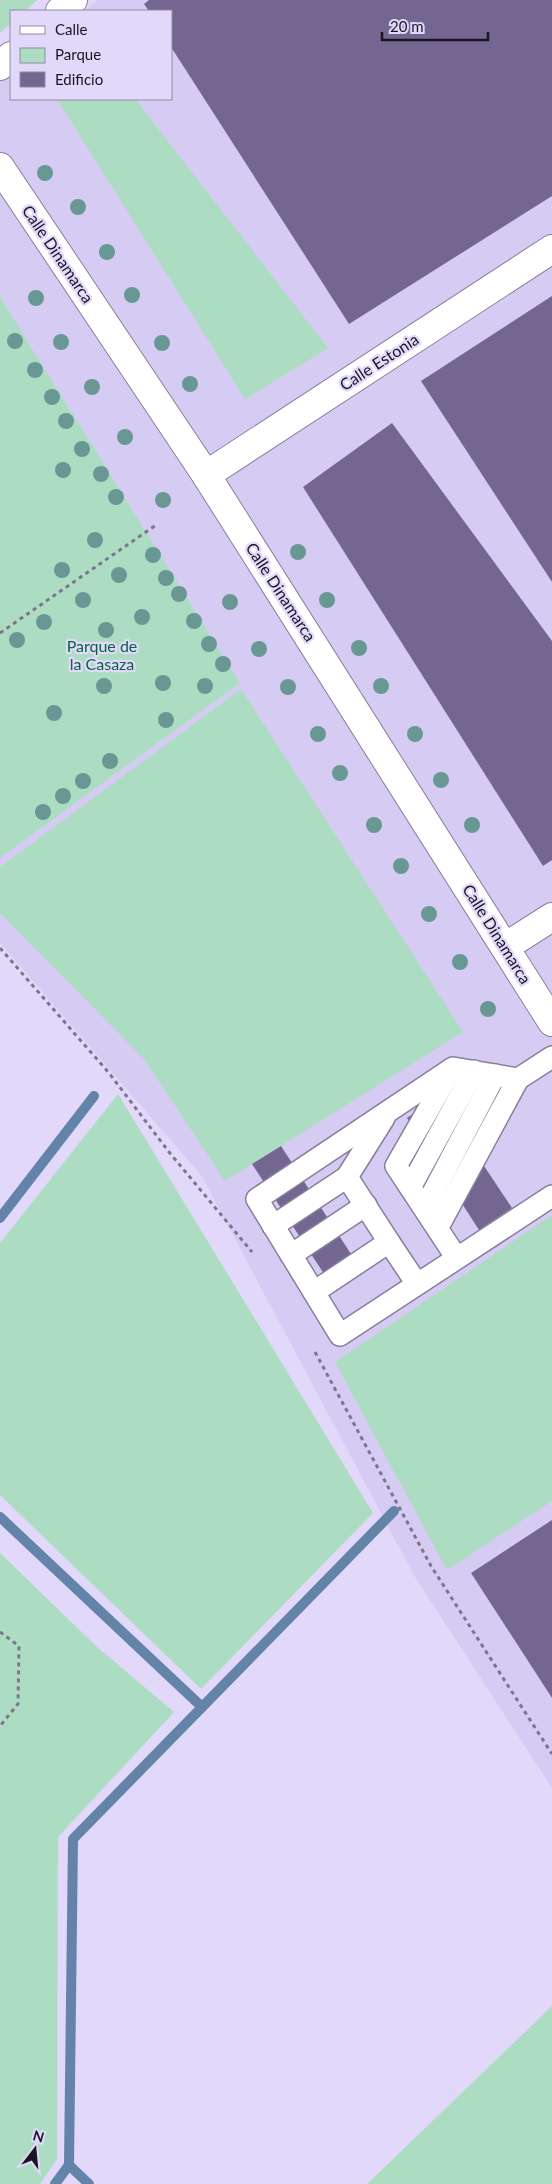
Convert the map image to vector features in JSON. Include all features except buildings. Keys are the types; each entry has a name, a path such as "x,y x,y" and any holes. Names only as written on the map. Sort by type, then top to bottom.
{"street":[{"path":"61,10 73,0"},
{"path":"0,66 10,57"},
{"name":"Calle Dinamarca","path":"0,167 206,475 552,1022"},
{"name":"Calle Estonia","path":"206,475 552,249"},
{"path":"505,948 552,916"}],"lane":[{"path":"438,1227 518,1079 552,1057"},
{"path":"518,1079 453,1068 257,1199 340,1335 456,1257 552,1196"},
{"path":"453,1068 396,1166 411,1186 456,1257"},
{"path":"411,1186 474,1071"},
{"path":"425,1208 495,1075"},
{"path":"274,1226 347,1176 389,1111"},
{"path":"347,1176 417,1284"},
{"path":"291,1255 366,1205"},
{"path":"314,1292 389,1242"}],"path":[{"path":"0,633 156,525"},
{"path":"0,948 109,1073 169,1152 254,1254"},
{"path":"312,1347 431,1566 552,1754"},
{"path":"0,1632 19,1646 18,1704 0,1726"}],"shaded area":[{"path":"98,0 552,0 552,1788 415,1577 201,1175 0,943 0,858 240,683 0,297 0,81 10,73 10,100 172,100 172,10 85,10"}],"green space":[{"path":"0,0 37,0 26,10 10,10 10,24 0,33"},
{"path":"58,100 136,100 328,348 245,399"},
{"name":"Parque de la Casaza","path":"0,297 240,683 0,858"},
{"path":"241,689 463,1032 225,1181 144,1059 0,913 0,867"},
{"path":"118,1094 373,1513 201,1689 0,1495 0,1243"},
{"path":"552,1215 552,1501 447,1570 335,1362"},
{"path":"0,1553 97,1647 174,1712 58,1837 57,2159 40,2184 0,2184"},
{"path":"552,2006 552,2184 367,2184"}],"waterway":[{"path":"0,1218 94,1096"},
{"path":"89,2184 69,2165 73,1839 394,1511"},
{"path":"0,1517 202,1707"},
{"path":"55,2184 69,2165"}]}
